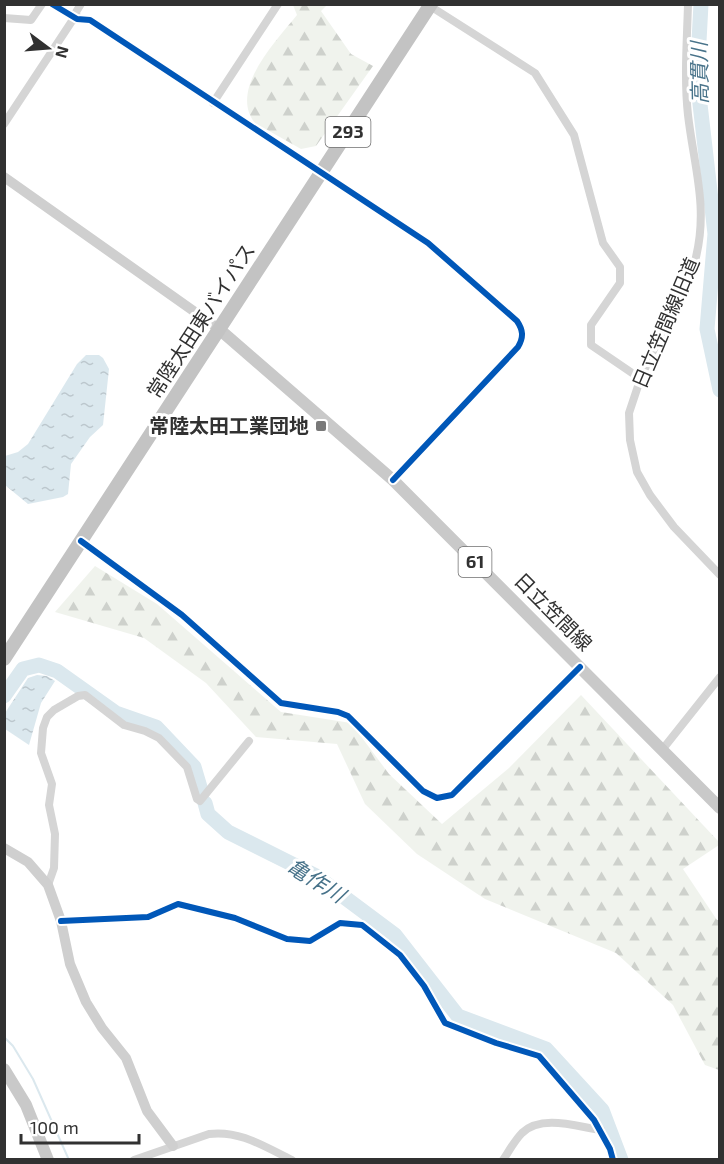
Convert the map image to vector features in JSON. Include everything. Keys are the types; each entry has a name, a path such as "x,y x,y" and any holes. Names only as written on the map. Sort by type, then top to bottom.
{"highway":[{"name":"常陸太田東バイパス","path":"4,659 431,5"}],"main road":[{"name":"日立笠間線","path":"219,329 393,480 720,808"},
{"path":"4,1069 26,1105 48,1160"}],"street":[{"path":"4,18 31,20 42,4"},
{"path":"52,4 77,19 90,20 428,243 517,321 523,335 518,347 393,480"},
{"path":"77,19 76,12 81,4"},
{"path":"213,103 278,4"},
{"name":"日立笠間線旧道","path":"688,4 686,90 702,217 700,240 694,261 641,377 629,413 630,440 637,472 650,495 674,527 720,575"},
{"path":"431,5 535,73 574,135 603,243 620,267 620,283 591,325 591,345 634,375 641,377"},
{"path":"4,124 72,21 77,19"},
{"path":"4,177 219,329"},
{"path":"81,541 134,578 190,622 281,703 338,712 348,716 423,791 437,798 452,795 580,667"},
{"path":"662,750 720,676"},
{"path":"48,885 54,868 55,834 49,805 52,784 49,771 42,759 41,748 45,722 54,710 85,694 124,725 154,734 187,767 198,800 202,799 249,741"},
{"path":"4,848 28,862 48,885 61,921 70,964 86,1002 126,1058 147,1111 173,1146"},
{"path":"61,921 148,917 178,904 235,918 287,939 310,941 340,923 362,925 400,955 424,986 445,1023 496,1043 539,1056 594,1120 601,1130 613,1160"},
{"path":"503,1160 523,1131 541,1124 556,1123 601,1130"},
{"path":"134,1160 209,1134 230,1133 243,1136 292,1160"}],"green space":[{"path":"293,5 327,5 321,11 351,54 373,66 316,146 301,149 255,123 248,110 247,96 258,66 297,15"},
{"path":"95,566 157,604 281,712 351,723 389,774 442,824 509,768 581,695 719,842 719,845 683,869 719,920 719,1070 705,1065 673,1005 616,953 485,899 417,854 365,804 337,744 256,737 206,683 144,638 55,612"}],"water":[{"path":"86,355 99,355 109,369 103,425 90,437 71,464 68,494 28,504 5,485 5,456 18,452 28,444 77,364"},
{"path":"37,675 47,676 55,681 41,703 29,745 5,729 5,713 28,678"}],"waterway":[{"name":"高貫川","path":"701,4 697,78 715,234 707,329 720,390"},
{"name":"亀作川","path":"4,696 23,669 39,665 57,671 116,713 156,727 194,767 202,794"},
{"name":"亀作川","path":"205,803 208,814 228,832 316,876 395,935 458,1016 546,1049 602,1110 621,1160"},
{"path":"4,1037 13,1046 33,1079 69,1160"}],"cycle path":[{"path":"52,4 77,19 90,20 428,243 517,321 522,334 518,347 393,480"},
{"path":"81,541 182,615 281,703 338,712 348,716 423,791 437,798 452,795 580,667"},
{"path":"61,921 148,917 178,904 235,918 287,939 310,941 340,923 362,925 400,955 424,986 445,1023 496,1043 539,1056 594,1120 610,1149 613,1160"}],"place":[{"name":"常陸太田工業団地","path":"321,426"}]}
